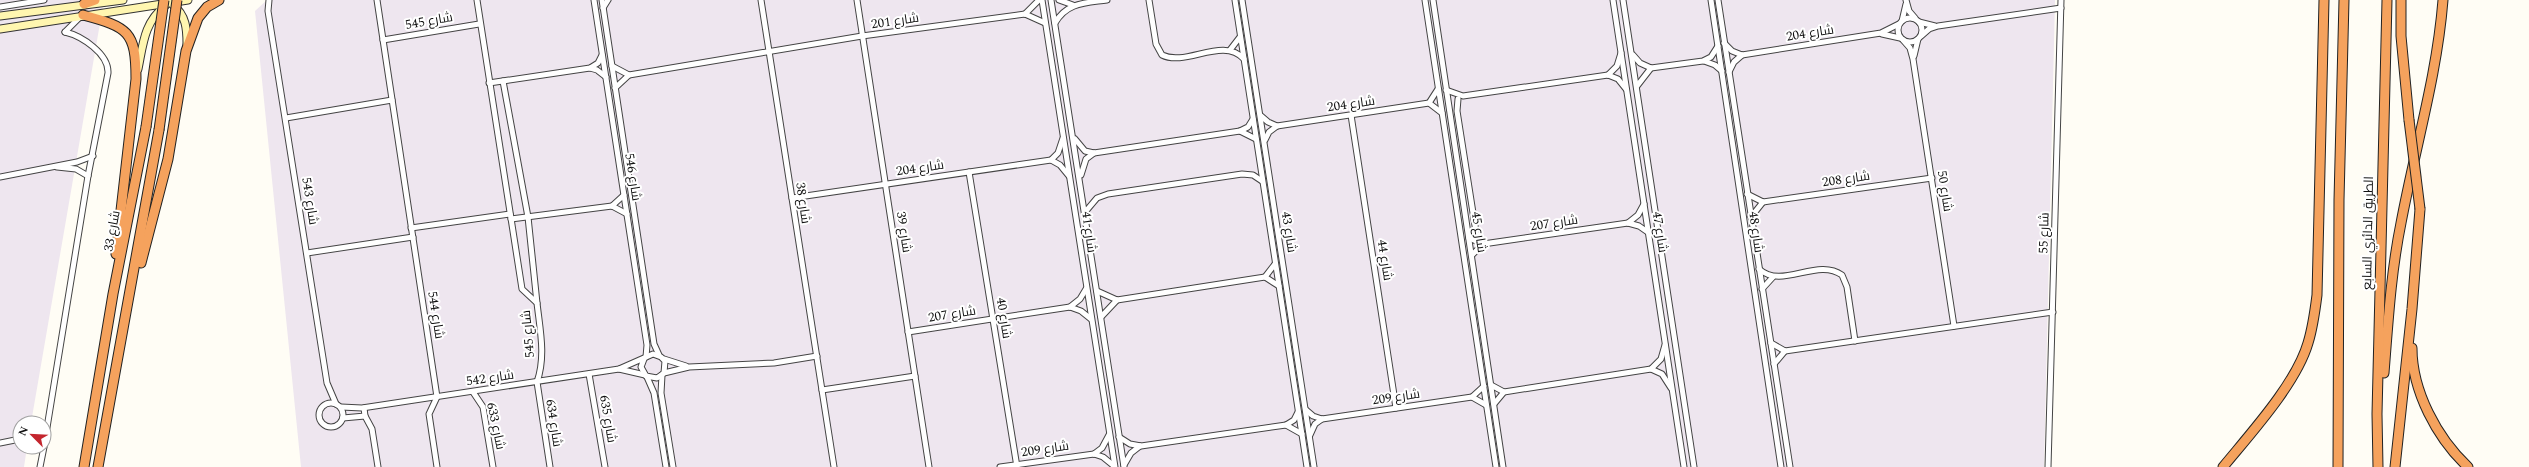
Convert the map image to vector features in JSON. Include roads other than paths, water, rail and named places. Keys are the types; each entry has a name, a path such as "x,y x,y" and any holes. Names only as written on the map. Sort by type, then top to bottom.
{"highway":[{"path":"84,4 95,0"},
{"path":"129,298 168,159 186,52 198,18 207,7 219,0"},
{"path":"2223,467 2293,376 2308,344 2314,321 2317,295 2324,0"},
{"path":"2338,467 2339,200 2344,0"},
{"name":"الطريق الدائري السابع","path":"2378,467 2377,414 2387,0"},
{"path":"2395,467 2412,308 2420,209 2409,120 2401,36 2401,0"},
{"path":"2377,414 2382,385 2391,286 2401,223 2434,79 2444,0"},
{"path":"98,467 159,130 170,1"},
{"name":"شارع 33","path":"84,467 113,294 170,1"},
{"path":"82,15 115,24 127,34 136,52 136,79 119,214 113,294"},
{"path":"2412,308 2412,354 2422,399 2447,443 2468,467"}],"street":[{"path":"1,7 6,0"},
{"path":"13,0 19,4"},
{"path":"1,7 44,0"},
{"path":"0,16 123,0"},
{"path":"0,29 170,1 188,0"},
{"name":"شارع 543","path":"269,0 268,11 327,383 336,404"},
{"name":"شارع 544","path":"377,0 437,397"},
{"name":"شارع 545","path":"477,0 522,289 537,303 543,353 541,371 537,382"},
{"name":"شارع 546","path":"594,0 647,345 645,358"},
{"name":"شارع 546","path":"602,0 654,344 661,357"},
{"path":"603,9 608,0"},
{"name":"شارع 38","path":"761,0 834,467"},
{"name":"شارع 39","path":"857,0 929,467"},
{"path":"1040,0 1025,14 1046,23"},
{"name":"شارع 41","path":"1040,0 1046,23 1115,467"},
{"name":"شارع 41","path":"1052,0 1124,466"},
{"path":"1059,0 1073,5"},
{"path":"1055,23 1062,12 1073,5 1107,0"},
{"path":"1149,0 1156,44 1162,55 1174,58 1230,50 1244,58"},
{"name":"شارع 43","path":"1235,0 1307,467"},
{"name":"شارع 43","path":"1242,0 1314,467"},
{"name":"شارع 45","path":"1425,0 1496,467"},
{"name":"شارع 45","path":"1432,0 1472,255 1503,467"},
{"name":"شارع 47","path":"1613,0 1684,467"},
{"name":"شارع 47","path":"1623,0 1694,467"},
{"name":"شارع 48","path":"1711,0 1781,467"},
{"name":"شارع 48","path":"1718,0 1790,467"},
{"name":"شارع 55","path":"2048,467 2061,0"},
{"path":"170,1 184,18 187,29 186,52"},
{"path":"136,79 146,30 155,14 170,1"},
{"path":"1906,1 1898,34 1902,39 1910,42 1919,37 1928,29 1938,26 2061,8"},
{"path":"1906,1 1909,11 1917,20 1922,29 1919,37"},
{"name":"شارع 201","path":"769,52 862,36 1025,14"},
{"path":"48,415 88,176 105,92 108,65 83,40 65,32 82,15"},
{"path":"1900,22 1908,18 1938,26"},
{"name":"شارع 204","path":"1742,55 1881,33 1900,22"},
{"name":"شارع 545","path":"383,40 480,24"},
{"name":"شارع 204","path":"1881,33 1902,39"},
{"path":"1230,50 1240,36"},
{"name":"شارع 50","path":"1913,59 1919,37"},
{"name":"شارع 50","path":"1902,39 1910,48 1913,59 1954,326"},
{"path":"1724,43 1732,51 1742,55 1734,62 1729,72"},
{"path":"1632,54 1640,63 1651,68 1703,61 1711,57 1718,45"},
{"path":"1608,75 1617,66 1621,51"},
{"path":"615,88 629,75 769,52"},
{"path":"489,83 590,68 598,63 602,53"},
{"path":"1703,61 1711,63 1722,71"},
{"path":"612,66 629,75"},
{"path":"590,68 597,70 606,78"},
{"path":"1637,87 1641,78 1651,68"},
{"path":"1446,90 1461,98 1608,75 1618,79 1627,91"},
{"path":"503,81 528,217 537,303"},
{"path":"1439,88 1429,103 1442,113"},
{"path":"1450,112 1461,98"},
{"path":"1461,98 1457,111 1476,232 1481,244"},
{"path":"286,118 392,100"},
{"name":"شارع 204","path":"1277,126 1429,103"},
{"name":"شارع 44","path":"1351,115 1396,408"},
{"path":"1260,116 1277,126"},
{"path":"1074,136 1082,148 1094,153 1240,131 1248,127 1253,119"},
{"path":"1264,141 1268,132 1277,126"},
{"path":"1240,131 1256,139"},
{"path":"1064,137 1058,153 1051,160 1060,165 1070,176"},
{"path":"1080,178 1084,164 1094,153"},
{"path":"0,177 77,162 93,156"},
{"name":"شارع 204","path":"792,198 1051,160"},
{"path":"54,167 72,168 88,176"},
{"name":"شارع 40","path":"969,172 1017,466"},
{"path":"1085,212 1096,198 1108,194 1242,174 1253,175 1263,181"},
{"name":"شارع 208","path":"1763,202 1932,178"},
{"path":"1747,194 1763,202 1751,216"},
{"path":"411,228 510,217 528,217 612,206 624,195"},
{"path":"1628,223 1638,215 1644,203"},
{"path":"612,206 627,214"},
{"path":"1628,223 1639,226 1649,233"},
{"name":"شارع 207","path":"1481,244 1628,223"},
{"path":"307,253 413,237"},
{"path":"1469,238 1481,244"},
{"path":"1472,255 1481,244"},
{"path":"1097,291 1117,300 1265,277 1276,264"},
{"name":"شارع 48","path":"1760,269 1773,277"},
{"path":"1762,289 1773,277 1830,269 1842,275 1847,287 1855,341"},
{"path":"1265,277 1279,286"},
{"path":"1070,307 1080,299 1086,288"},
{"path":"1101,317 1117,300"},
{"path":"1070,307 1081,311 1091,319"},
{"name":"شارع 207","path":"908,332 1070,307"},
{"path":"1771,343 1785,351 2053,312"},
{"path":"1491,384 1504,392 1651,368 1661,359 1665,342"},
{"path":"1774,364 1785,351"},
{"path":"666,467 654,393 641,367 645,358 653,354 689,366"},
{"path":"646,376 653,379 663,374 689,366 774,363 817,356"},
{"path":"661,357 666,364 663,374 661,393 673,467"},
{"name":"شارع 542","path":"341,407 364,408 589,374 619,369 645,358"},
{"path":"1651,368 1662,374 1672,390"},
{"name":"شارع 542","path":"619,369 646,376"},
{"name":"شارع 635","path":"589,374 605,467"},
{"path":"822,390 915,376"},
{"name":"شارع 634","path":"537,382 550,467"},
{"path":"1484,386 1472,397 1486,405"},
{"name":"شارع 633","path":"473,392 484,407 493,467"},
{"path":"1494,404 1504,392"},
{"path":"437,397 429,414 437,467"},
{"name":"شارع 209","path":"1322,419 1472,397"},
{"path":"328,403 336,404 341,407 343,418 339,425 332,428 325,426 321,421 319,414 322,407 328,403"},
{"path":"364,408 365,416 372,430 378,467"},
{"path":"1306,409 1313,416 1322,419 1312,428 1310,437"},
{"path":"1119,437 1130,444 1141,446 1286,425 1294,420 1298,411"},
{"path":"343,418 365,416"},
{"path":"1286,425 1295,428 1302,435"},
{"path":"1094,454 1102,448 1109,433"},
{"path":"0,442 12,440"},
{"path":"1124,466 1131,453 1141,446"},
{"path":"1094,454 1103,457 1115,467"},
{"name":"شارع 209","path":"1000,467 1017,466 1094,454"},
{"path":"40,467 42,455"}]}
